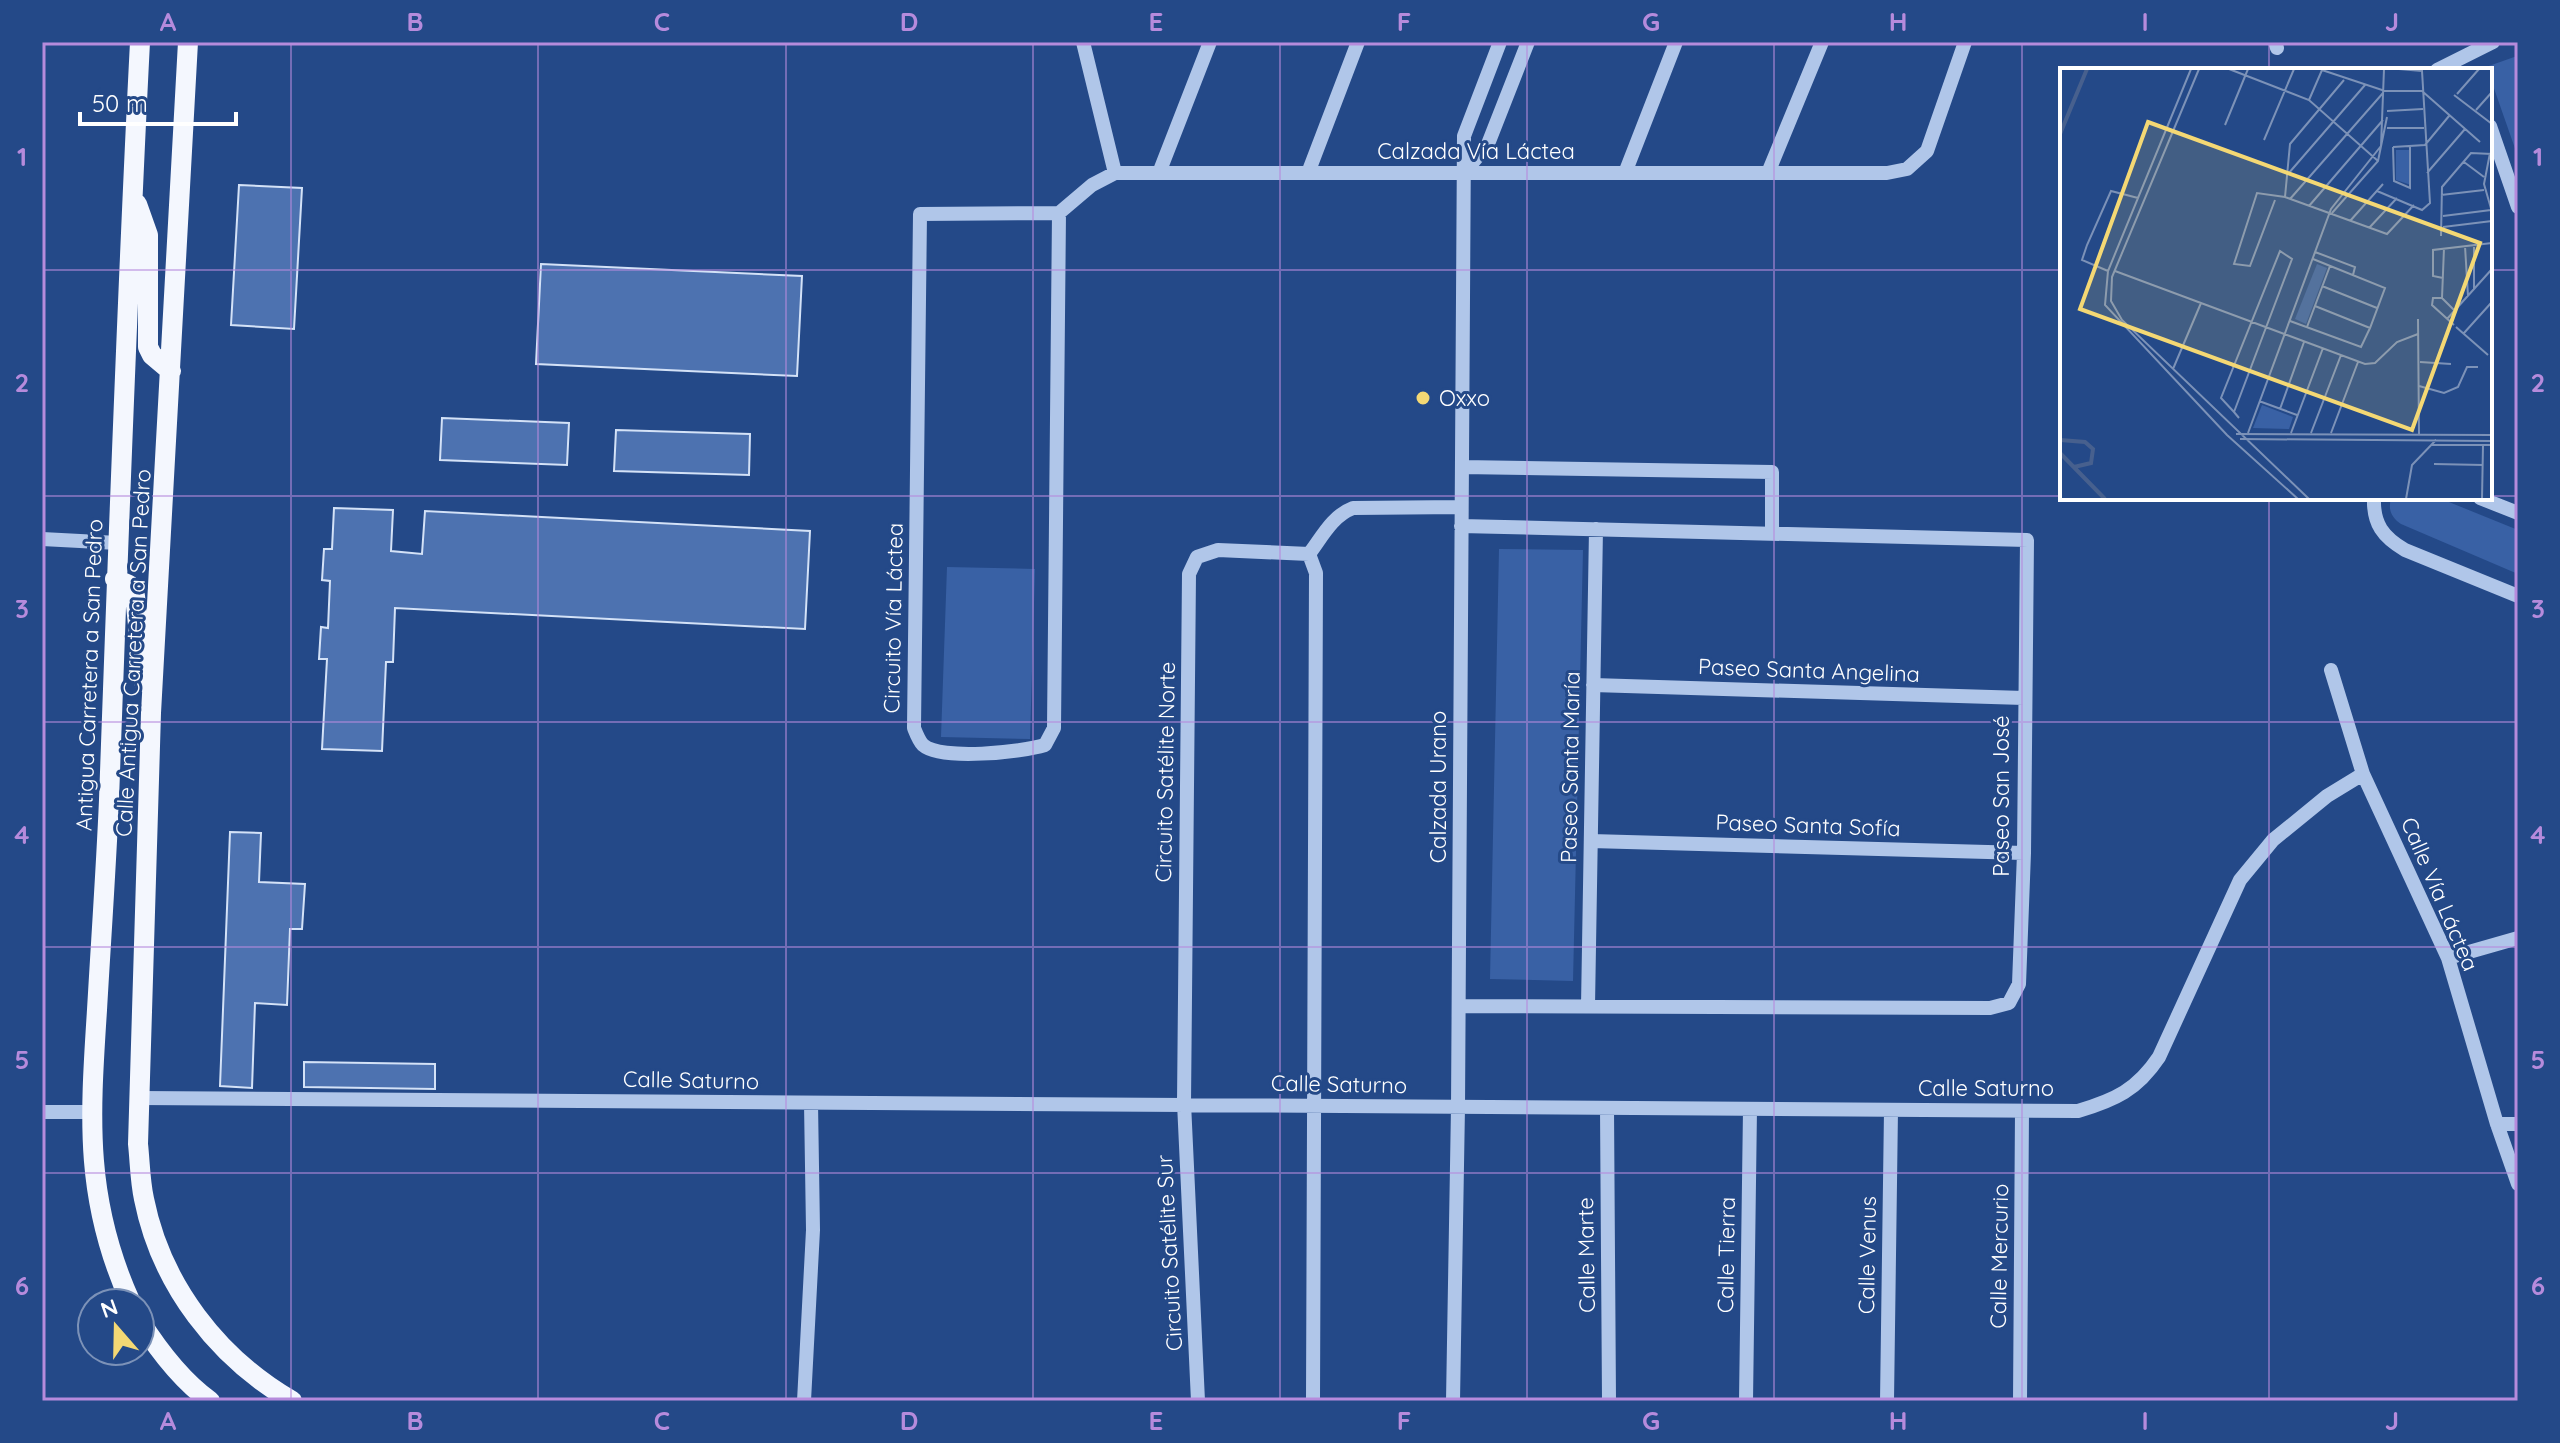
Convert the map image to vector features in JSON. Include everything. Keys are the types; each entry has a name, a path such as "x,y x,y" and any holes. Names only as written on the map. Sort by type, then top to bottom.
{"main road":[{"name":"Antigua Carretera a San Pedro","path":"124,1287 102,1222 93,1168 91,1112 109,803 115,579 140,42"},
{"name":"Calle Antigua Carretera a San Pedro","path":"188,42 151,713 138,1144 144,1198 165,1264 190,1308 215,1340 246,1370 292,1401"},
{"path":"133,193 148,235 148,347 152,355 171,371"},
{"path":"115,579 129,585 135,596 143,675 151,713"},
{"path":"156,1346 183,1377 210,1401"}],"street":[{"path":"1059,213 1092,185 1115,173 1083,42"},
{"path":"1159,173 1210,42"},
{"path":"1308,173 1358,42"},
{"name":"Calzada Urano","path":"1453,1401 1459,1006 1464,136 1500,42"},
{"path":"1463,174 1488,144 1528,42"},
{"path":"1625,173 1676,42"},
{"path":"1768,173 1822,42"},
{"name":"Calzada Vía Láctea","path":"1115,173 1887,173 1907,169 1927,151 1965,42"},
{"path":"2446,68 2468,63 2493,42"},
{"path":"2492,132 2518,207"},
{"name":"Circuito Vía Láctea","path":"1059,213 1054,728 1045,745 1026,751 938,752 922,744 914,728 920,214 1059,213"},
{"path":"1462,467 1772,472 1772,534"},
{"path":"2374,500 2373,515 2390,541 2518,596"},
{"path":"2485,500 2518,513"},
{"path":"1313,1401 1316,573 1309,554 1334,519 1353,508 1461,507"},
{"name":"Paseo San José","path":"1459,1006 1990,1008 2009,1003 2019,984 2024,853 2027,540 1461,526"},
{"name":"Paseo Santa María","path":"1588,1006 1596,529"},
{"path":"42,539 118,543"},
{"name":"Circuito Satélite Norte","path":"1184,1103 1189,574 1197,557 1218,550 1309,554"},
{"name":"Calle Vía Láctea","path":"2331,670 2363,774 2448,958 2518,1184"},
{"name":"Paseo Santa Angelina","path":"1593,685 2024,698"},
{"name":"Calle Saturno","path":"139,1098 2078,1111 2125,1093 2146,1077 2159,1057 2240,880 2273,840 2327,796 2363,774"},
{"name":"Paseo Santa Sofía","path":"1591,841 2024,853"},
{"path":"2448,958 2518,938"},
{"path":"804,1401 813,1230 811,1103"},
{"name":"Circuito Satélite Sur","path":"1184,1103 1198,1401"},
{"name":"Calle Marte","path":"1607,1108 1609,1401"},
{"name":"Calle Tierra","path":"1746,1401 1750,1109"},
{"name":"Calle Venus","path":"1887,1401 1891,1110"},
{"name":"Calle Mercurio","path":"2020,1401 2022,1111"},
{"path":"42,1112 91,1112"},
{"path":"2497,1124 2518,1124"}],"shaded area":[{"path":"2517,56 2518,157 2492,83 2492,68 2486,67"},
{"path":"2391,500 2444,500 2518,530 2518,574 2401,524 2391,513"},
{"path":"1499,549 1583,550 1573,981 1490,979"},
{"path":"947,567 1035,569 1030,739 941,737"}],"building":[{"path":"239,185 302,188 294,329 231,325"},
{"path":"541,264 802,276 797,376 536,364"},
{"path":"442,418 569,423 567,465 440,460"},
{"path":"616,430 750,434 749,475 614,471"},
{"path":"334,508 393,510 391,551 422,554 425,511 810,531 805,629 395,608 393,662 386,662 382,751 322,749 327,659 319,659 321,627 328,628 330,581 322,580 324,549 332,549"},
{"path":"230,832 261,833 259,882 305,884 302,929 290,929 287,1005 255,1003 252,1088 220,1086"},
{"path":"304,1062 435,1064 435,1089 304,1087"}],"place":[{"name":"Oxxo","path":"1423,398"}]}
